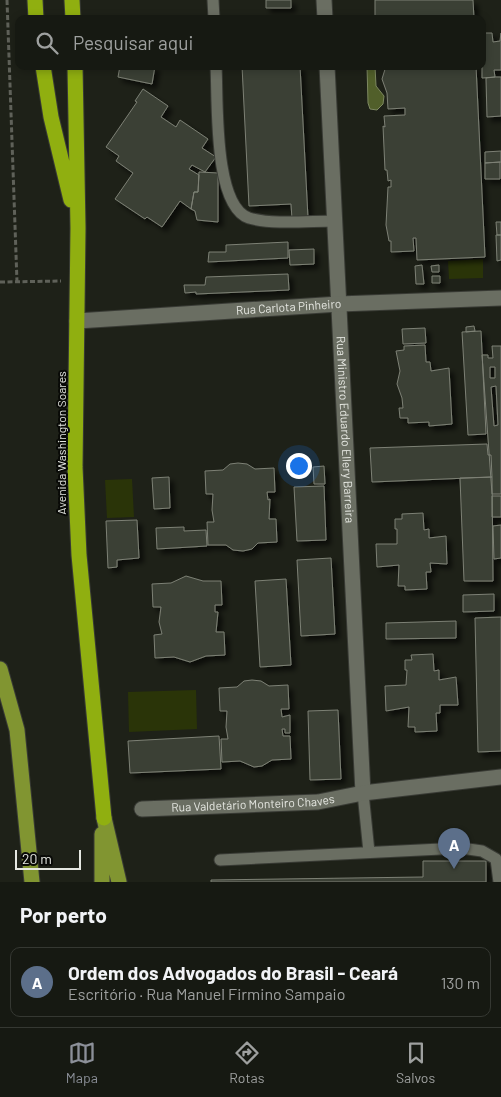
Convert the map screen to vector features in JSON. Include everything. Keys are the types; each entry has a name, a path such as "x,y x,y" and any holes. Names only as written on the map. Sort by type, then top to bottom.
{"highway":[{"path":"35,0 36,15"},
{"path":"72,0 73,15"},
{"path":"43,70 51,118 78,228"},
{"name":"Avenida Washington Soares","path":"75,70 78,228 75,468 79,555 104,818"}],"main road":[{"path":"0,669 16,730 32,882"},
{"name":"Avenida Washington Soares","path":"102,882 104,818"},
{"name":"Avenida Washington Soares","path":"104,818 119,882"}],"street":[{"path":"324,0 325,15"},
{"name":"Rua Ministro Eduardo Ellery Barreira","path":"327,70 363,792"},
{"name":"Rua Carlota Pinheiro","path":"77,321 339,304 501,298"},
{"name":"Rua Valdetário Monteiro Chaves","path":"142,809 318,802 363,792 501,777"}],"lane":[{"path":"213,0 214,15"},
{"path":"216,70 220,157 227,191 236,211 249,218 281,221 334,221"},
{"path":"363,792 369,852"},
{"path":"220,860 461,848 482,851 496,860 499,882"}],"path":[{"path":"7,0 17,282"},
{"path":"0,282 76,281"}],"shaded area":[{"path":"367,70 375,70 376,86 384,96 383,104 377,110 370,109 368,103"},
{"path":"483,259 483,278 449,279 448,261"},
{"path":"132,479 134,517 107,518 105,480"},
{"path":"196,690 197,729 129,732 128,692"}],"building":[{"path":"266,0 291,0 291,8 266,8"},
{"path":"375,0 473,0 474,15 375,15"},
{"path":"486,33 492,33 493,42 500,41 501,33 501,70 494,70 495,77 482,78 482,70 486,70"},
{"path":"119,70 154,70 152,84 118,77"},
{"path":"242,70 300,70 308,218 292,219 291,204 249,206"},
{"path":"385,70 476,70 485,257 417,260 416,238 413,238 414,251 391,252 391,241 389,241 386,225 388,187 391,187 391,180 388,181 387,170 385,170 383,126 385,127 384,116 405,115 405,108 388,109 387,93 382,79"},
{"path":"501,77 501,116 487,117 486,78"},
{"path":"143,89 168,106 161,117 176,127 180,120 208,139 202,148 216,157 205,172 192,165 189,169 199,175 198,192 194,192 191,209 180,201 162,227 147,217 145,219 115,199 133,173 116,161 119,156 106,147 137,102 135,101"},
{"path":"501,151 501,162 485,163 485,152"},
{"path":"500,162 500,179 485,179 485,163"},
{"path":"199,172 218,173 218,222 197,220 195,211 191,209 194,192 198,192"},
{"path":"496,222 501,222 501,235 497,235"},
{"path":"496,235 501,235 501,260 497,261"},
{"path":"288,242 288,258 208,262 209,252 226,252 226,245"},
{"path":"314,249 314,264 290,265 289,250"},
{"path":"422,265 424,284 416,284 415,266"},
{"path":"439,265 439,272 432,272 431,266"},
{"path":"288,274 289,290 185,293 184,285 205,285 206,277"},
{"path":"432,276 440,276 440,283 432,283"},
{"path":"474,326 475,331 466,332 466,327"},
{"path":"425,328 426,343 403,344 402,329"},
{"path":"481,331 486,434 468,435 462,332"},
{"path":"425,345 426,362 430,362 431,371 449,368 452,424 429,426 429,422 408,423 408,418 400,418 399,408 403,408 397,384 400,371 396,351 404,350 404,346"},
{"path":"492,346 501,346 501,494 492,494 482,355 488,355 488,358 493,358","holes":["490,367 495,367 495,378 490,378","496,386 498,425 494,426 491,387"]},
{"path":"487,444 488,455 491,455 492,477 372,482 370,448"},
{"path":"230,464 247,464 255,469 274,468 275,492 267,492 268,500 270,499 269,519 276,519 277,542 258,543 252,549 243,551 233,550 226,545 208,545 207,522 214,522 212,510 213,494 206,494 205,471 223,470"},
{"path":"324,466 325,484 314,484 313,467"},
{"path":"169,477 170,508 154,509 152,478"},
{"path":"492,477 493,581 464,581 460,478"},
{"path":"324,486 326,540 297,541 294,487"},
{"path":"492,496 501,496 501,517 492,517"},
{"path":"423,513 424,530 429,529 429,538 446,536 447,564 430,563 431,572 426,572 427,589 405,590 405,586 398,586 399,565 377,567 376,544 397,544 395,519 402,519 402,514"},
{"path":"137,520 139,558 117,560 117,567 108,568 106,521"},
{"path":"501,525 501,558 494,559 493,526"},
{"path":"184,527 184,531 206,530 207,546 157,549 156,528"},
{"path":"331,558 335,634 301,636 297,560"},
{"path":"186,576 203,581 221,581 222,605 215,605 215,612 218,612 216,632 224,632 225,655 206,656 190,662 174,657 155,658 154,635 162,634 159,622 161,607 153,607 152,584 171,583"},
{"path":"286,579 291,665 260,667 255,581"},
{"path":"494,594 494,611 463,612 463,595"},
{"path":"501,617 501,751 478,752 475,618"},
{"path":"456,621 456,638 386,639 386,623"},
{"path":"433,654 434,671 439,670 439,680 456,677 458,705 440,705 440,713 436,713 437,731 415,732 415,727 408,727 409,707 386,711 385,686 406,685 407,670 405,670 405,660 412,660 411,655"},
{"path":"244,681 261,681 269,686 288,685 289,709 281,709 282,717 290,715 290,733 285,733 285,729 282,729 283,736 290,736 291,759 272,760 262,766 254,767 240,761 222,762 221,739 228,739 226,727 227,711 220,711 219,688 237,687"},
{"path":"338,710 341,779 310,780 308,711"},
{"path":"219,736 221,769 130,773 128,741"},
{"path":"423,861 486,861 486,882 211,882 211,880 423,877"}],"place":[{"name":"Ordem dos Advogados do Brasil - Ceará","path":"454,869"}]}
